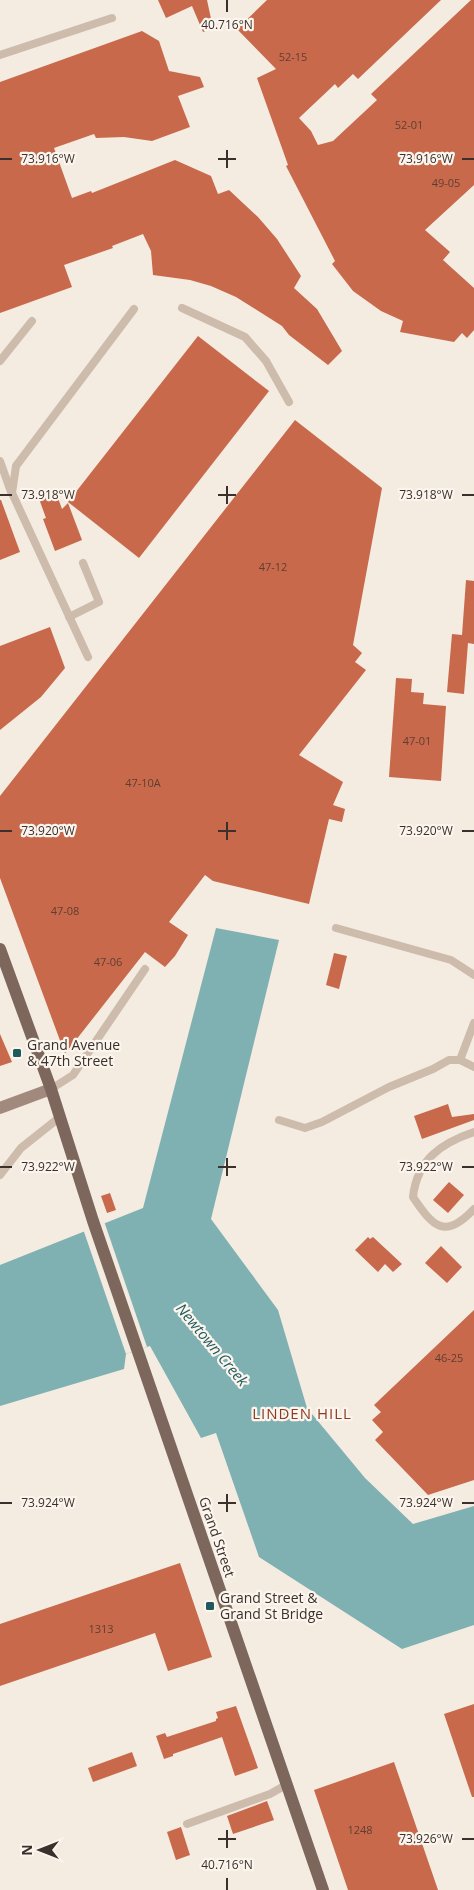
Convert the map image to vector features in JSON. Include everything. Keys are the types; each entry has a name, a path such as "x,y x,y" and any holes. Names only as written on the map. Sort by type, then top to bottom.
{"main road":[{"name":"Grand Street","path":"0,949 51,1090 93,1221 323,1890"},
{"path":"0,1108 51,1090"}],"lane":[{"path":"0,55 112,18"},
{"path":"182,308 245,337 266,360 289,402"},
{"path":"12,493 16,466 134,309"},
{"path":"0,361 32,321"},
{"path":"0,461 12,493 88,656"},
{"path":"69,617 99,602 83,563"},
{"path":"336,928 451,960 474,975"},
{"path":"51,1090 73,1075 145,969"},
{"path":"460,1060 474,1023"},
{"path":"279,1120 305,1128 322,1122 389,1087 433,1069 449,1060 460,1060 474,1067"},
{"path":"0,1175 21,1148 60,1117"},
{"path":"474,1132 446,1142 428,1160 414,1182 413,1197 422,1211 436,1225 445,1228 458,1224 474,1209"},
{"path":"187,1824 270,1794 286,1785"}],"water":[{"name":"Newtown Creek","path":"216,928 279,940 211,1219 278,1310 307,1408 365,1478 413,1524 474,1506 474,1625 402,1649 259,1557 216,1433 201,1438 150,1346 126,1354 124,1369 0,1406 0,1265 143,1208"}],"pier":[{"path":"104,1221 147,1347 126,1354 83,1229"}],"building":[{"path":"158,0 207,0 213,28 203,32 192,6 166,18"},
{"path":"267,0 441,0 358,79 353,74 338,88 335,84 299,118 311,131 318,145 333,141 377,100 371,94 471,0 474,0 474,185 425,230 450,252 443,260 474,288 474,330 467,338 462,333 454,342 400,332 403,321 381,311 353,291 332,264 335,261 286,166 288,165 257,78 276,69 237,29"},
{"path":"142,31 159,41 169,71 200,77 204,87 178,96 190,127 152,141 124,137 96,138 94,134 54,148 72,198 91,191 92,193 175,160 211,176 218,194 229,190 258,217 277,239 301,276 294,288 317,309 342,351 328,365 289,335 282,326 236,297 211,286 190,280 153,275 151,251 143,234 112,246 113,248 64,265 72,287 0,313 0,82"},
{"path":"198,336 269,391 139,558 68,502"},
{"path":"295,420 382,488 353,645 362,653 355,662 366,670 299,755 343,782 333,805 345,809 342,822 329,819 309,904 213,881 205,875 169,922 188,935 175,956 165,967 145,952 65,1054 0,878 0,796"},
{"path":"55,490 62,509 68,503 82,540 55,551 43,519 46,518 38,496"},
{"path":"0,500 20,552 0,560"},
{"path":"466,580 474,581 474,644 468,643 464,694 447,692 452,634 462,635"},
{"path":"50,627 65,668 41,697 0,730 0,646"},
{"path":"396,678 412,679 411,692 424,693 423,704 446,706 441,781 389,777"},
{"path":"334,953 347,956 339,989 326,985"},
{"path":"0,1034 12,1062 0,1066"},
{"path":"448,1104 452,1117 474,1114 474,1120 422,1139 414,1116"},
{"path":"449,1182 464,1195 448,1213 433,1200"},
{"path":"110,1193 116,1210 107,1213 101,1196"},
{"path":"368,1237 370,1239 373,1237 402,1264 393,1272 385,1264 378,1272 355,1250"},
{"path":"441,1246 462,1267 447,1283 425,1263"},
{"path":"474,1310 474,1480 428,1495 375,1440 383,1432 372,1420 381,1412 374,1405"},
{"path":"180,1563 212,1657 168,1671 155,1633 0,1686 0,1624"},
{"path":"474,1704 474,1797 472,1797 444,1714"},
{"path":"236,1706 258,1768 235,1776 222,1737 164,1759 156,1736 165,1733 167,1737 216,1721 218,1718 216,1712"},
{"path":"132,1752 137,1766 93,1782 88,1768"},
{"path":"394,1762 438,1890 348,1890 314,1790"},
{"path":"267,1801 274,1820 233,1834 227,1816"},
{"path":"181,1827 190,1855 176,1860 167,1832"}],"place":[{"name":"Grand Avenue & 47th Street","path":"17,1053"},
{"name":"Grand Street & Grand St Bridge","path":"210,1606"}],"district":[{"name":"LINDEN HILL","path":"302,1414"}]}
